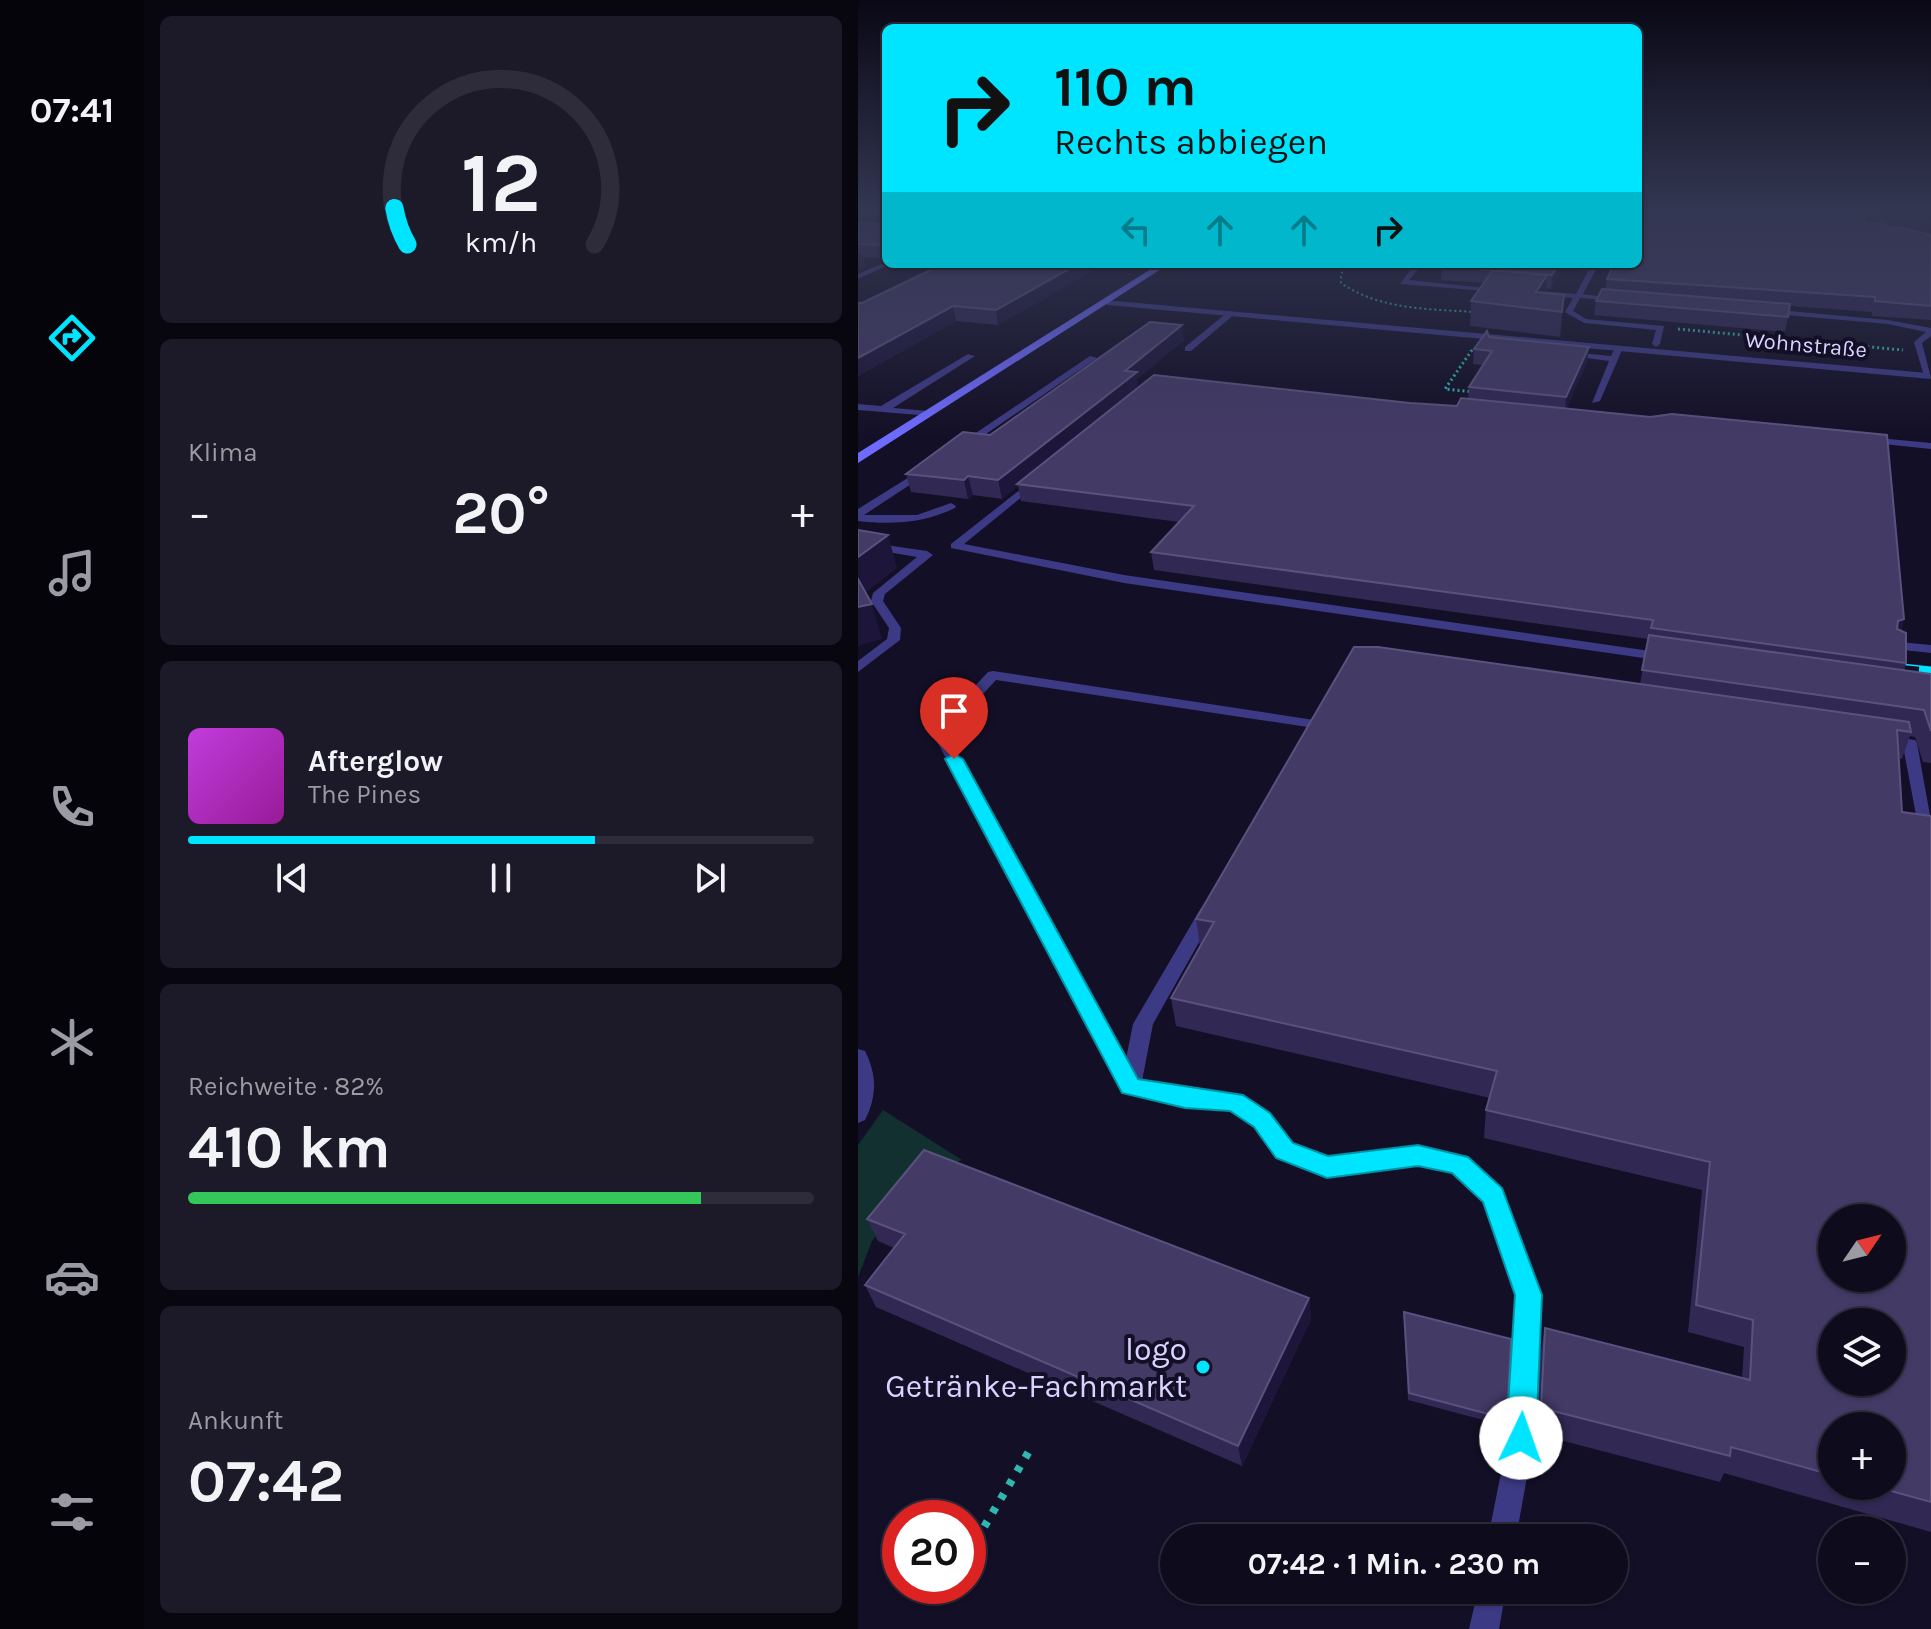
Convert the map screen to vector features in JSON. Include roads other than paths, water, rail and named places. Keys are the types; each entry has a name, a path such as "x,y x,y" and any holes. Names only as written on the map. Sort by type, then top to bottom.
{"main road":[{"path":"858,459 1131,286"}],"street":[{"name":"Wohnstraße","path":"1107,302 1481,336 1617,354 1928,376"}],"lane":[{"path":"1455,286 1507,290"},
{"path":"1583,286 1569,312 1584,321 1661,328 1656,344"},
{"path":"1522,291 1624,299"},
{"path":"1761,310 1852,318 1931,331"},
{"path":"1188,349 1232,313"},
{"path":"1928,376 1918,342 1931,331"},
{"path":"1492,347 1617,354 1595,401"},
{"path":"882,410 971,356"},
{"path":"949,454 1093,358"},
{"path":"858,407 929,414"},
{"path":"1861,439 1931,446"},
{"path":"858,516 936,462"},
{"path":"1042,475 955,546 1124,579 1678,659"},
{"path":"858,516 907,520 951,506"},
{"path":"858,544 927,555 879,593 877,601 895,628 893,640 858,668"},
{"path":"1899,646 1931,649"},
{"path":"1131,1087 939,732 993,675 1314,725"},
{"path":"1863,736 1910,743 1924,815 1931,816"},
{"path":"1131,1087 1143,1024 1213,901"},
{"path":"858,1057 866,1078 858,1114"},
{"path":"1131,1087 1185,1098 1235,1102 1262,1120 1285,1150 1327,1167 1418,1156 1459,1164 1493,1196 1528,1295 1521,1438 1505,1524"},
{"path":"1484,1629 1489,1604"}],"railway":[{"path":"1902,668 1931,671"}],"place":[{"name":"logo Getränke-Fachmarkt","path":"1203,1367"}]}
